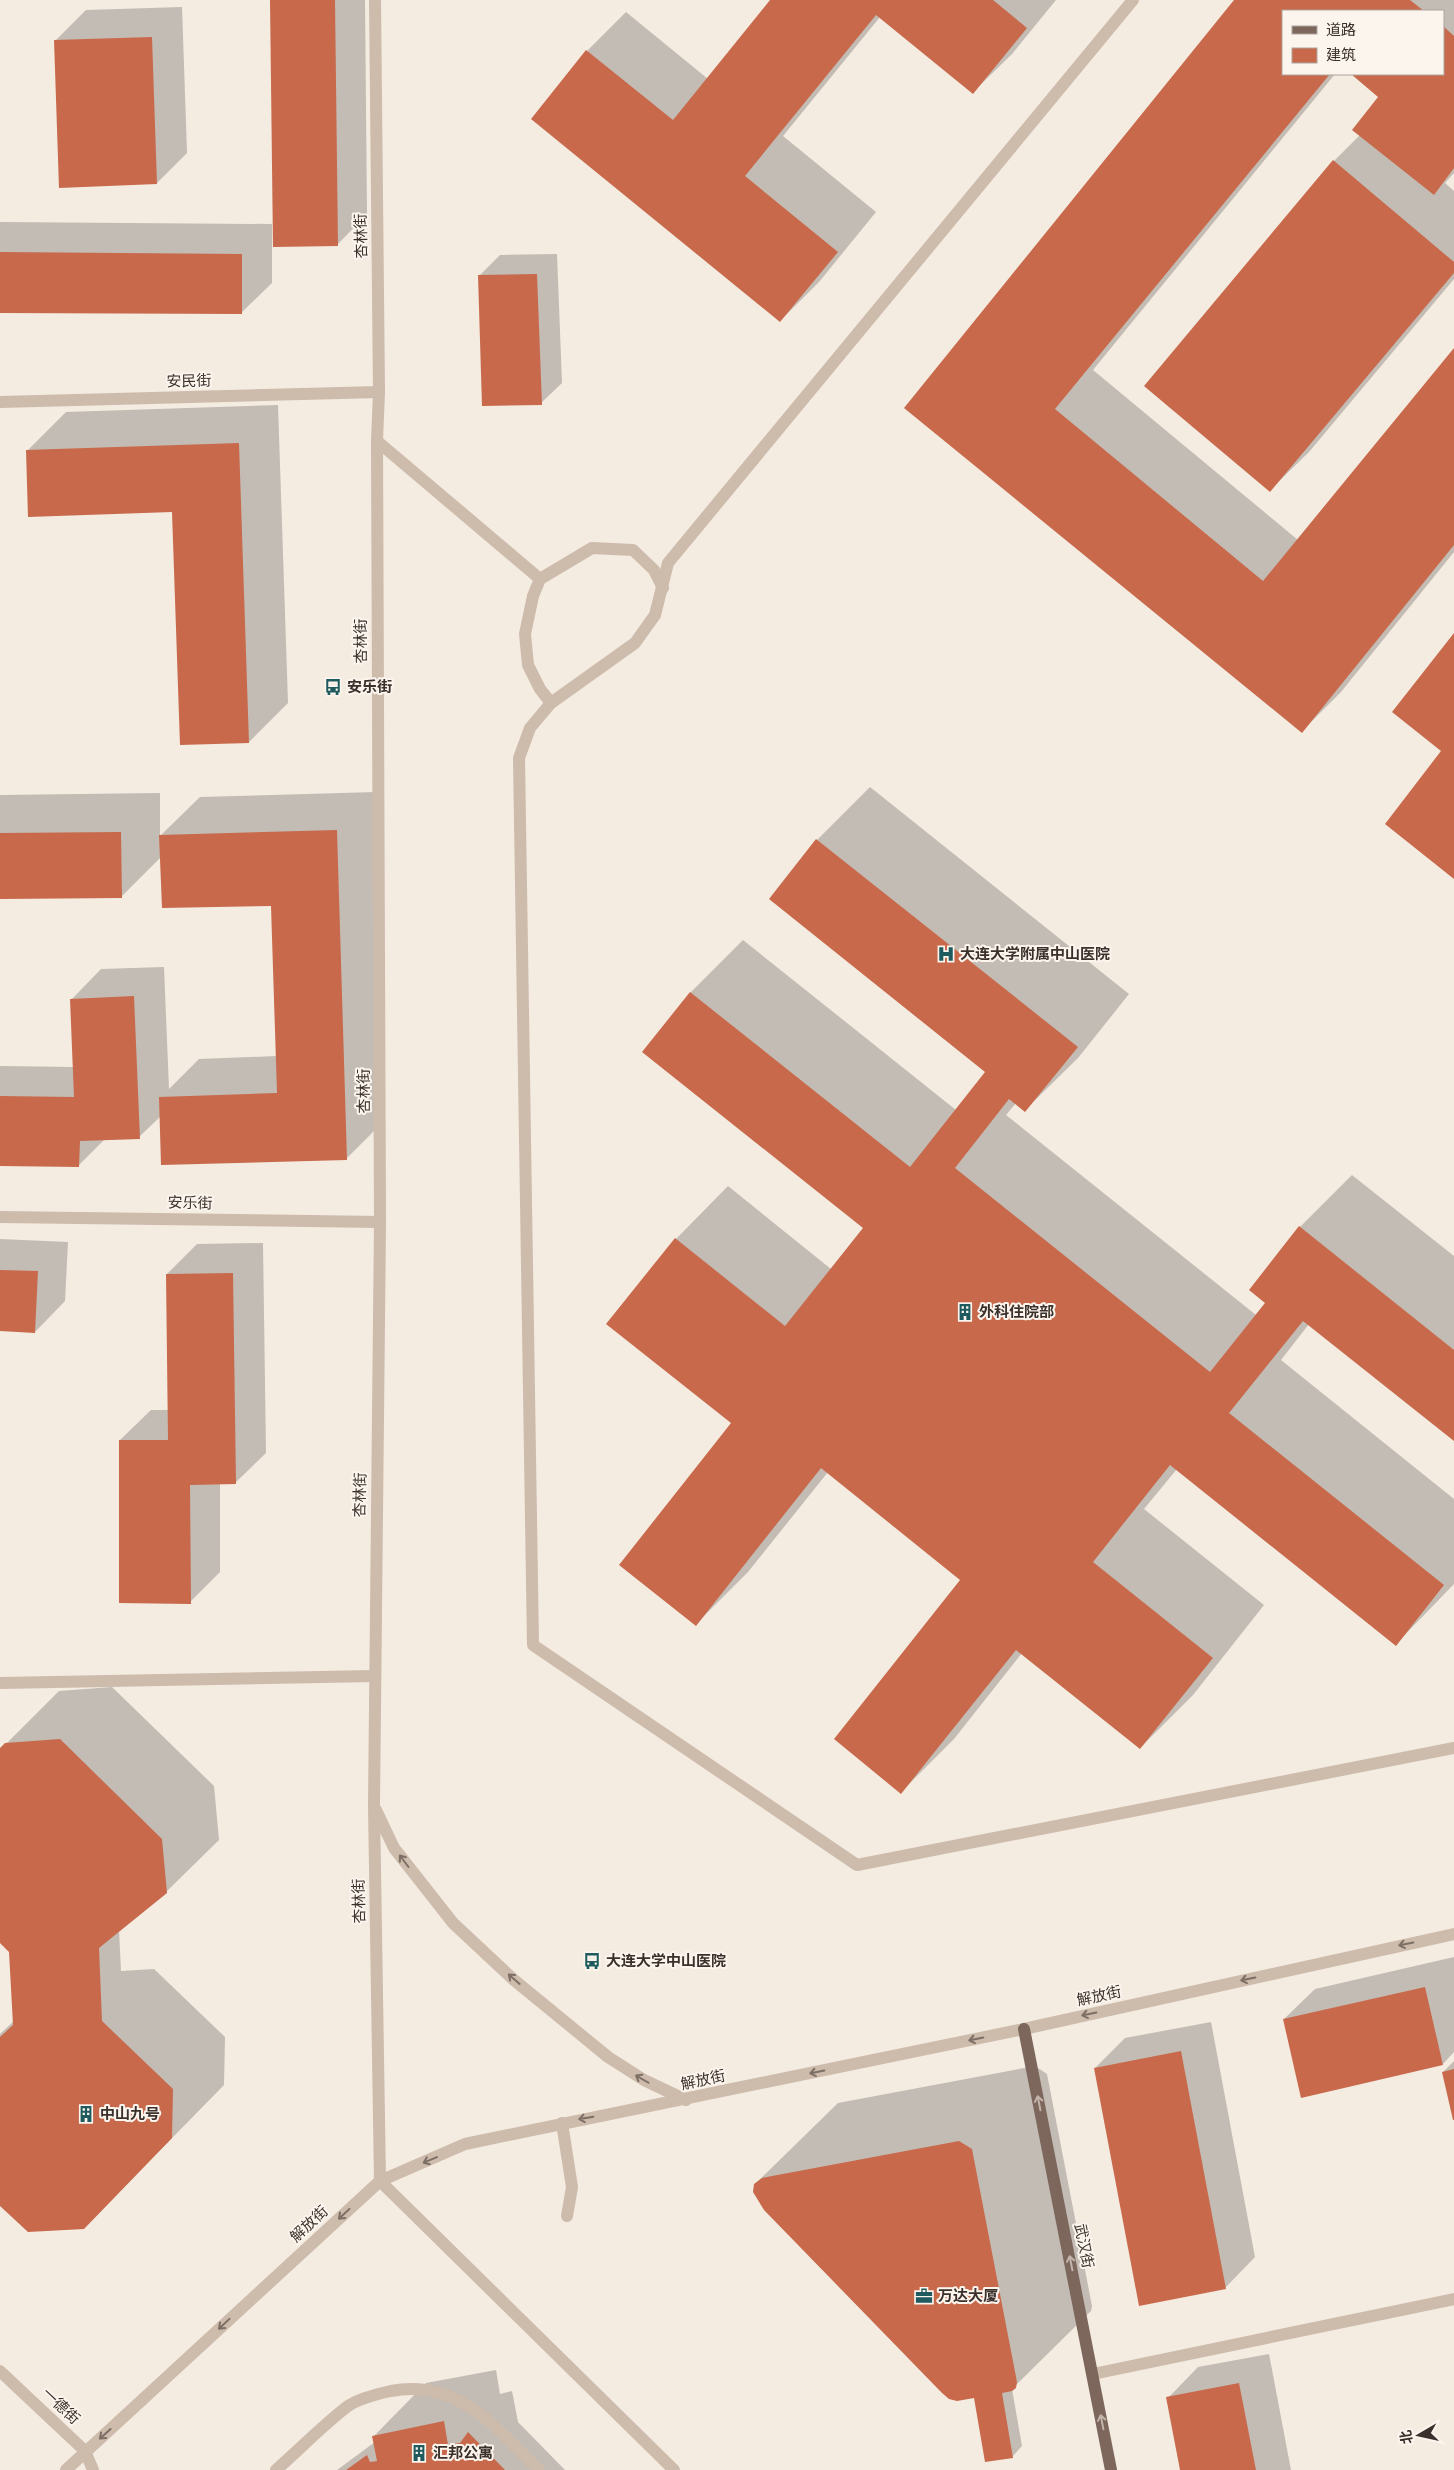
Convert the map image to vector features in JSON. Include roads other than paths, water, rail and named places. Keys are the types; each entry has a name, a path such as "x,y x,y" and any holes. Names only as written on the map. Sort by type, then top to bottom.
{"main road":[{"name":"武汉街","path":"1024,2029 1111,2470"}],"street":[{"name":"杏林街","path":"375,0 380,1222 374,1806 380,2181"},
{"path":"1133,0 668,563 655,615 635,643 551,703 530,728 519,758 533,1646 857,1865 1454,1748"},
{"name":"安民街","path":"0,402 378,392"},
{"path":"377,441 540,579"},
{"path":"551,703 540,690 528,666 525,634 533,596 540,579 592,548 633,550 654,570 663,588"},
{"name":"安乐街","path":"0,1217 380,1222"},
{"path":"0,1683 374,1676"},
{"path":"374,1806 394,1848 453,1923 514,1980 608,2057 644,2080 686,2100"},
{"name":"解放街","path":"66,2470 380,2181 465,2144 1024,2029 1454,1934"},
{"path":"562,2123 572,2187 566,2216"},
{"path":"380,2181 674,2470"},
{"path":"1093,2374 1454,2299"},
{"name":"一德街","path":"0,2371 85,2451 93,2470"},
{"path":"276,2470 349,2405 377,2394 406,2388 432,2390 456,2397 482,2414 538,2470"}],"place":[{"name":"安乐街","path":"333,687"},
{"name":"大连大学附属中山医院","path":"946,954"},
{"name":"外科住院部","path":"965,1312"},
{"name":"大连大学中山医院","path":"592,1961"},
{"name":"中山九号","path":"86,2114"},
{"name":"万达大厦","path":"924,2296"},
{"name":"汇邦公寓","path":"419,2453"}]}
